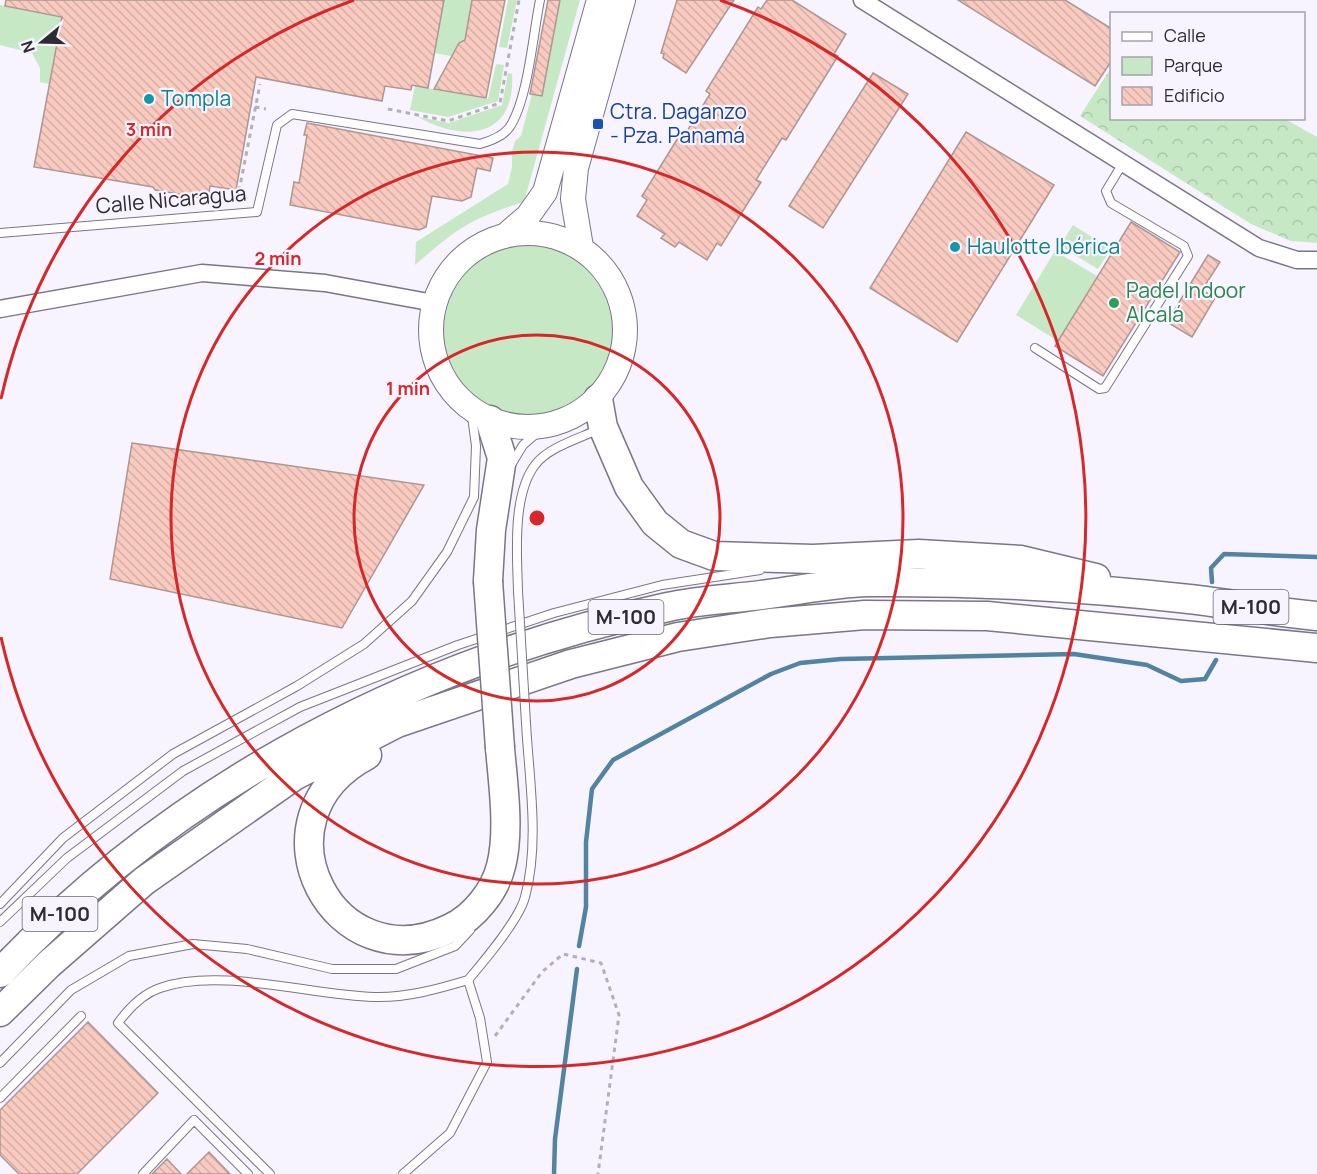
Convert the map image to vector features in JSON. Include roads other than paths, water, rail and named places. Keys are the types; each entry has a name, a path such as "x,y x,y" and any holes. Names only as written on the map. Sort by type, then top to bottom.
{"highway":[{"path":"597,399 603,427 628,487 655,523 681,544 714,556 813,559 919,554 1021,560 1186,599"},
{"path":"472,698 344,767 315,805 308,850 319,890 345,920 376,936 407,941 435,936 463,922 484,900 501,866 505,811 500,748 491,530 502,458 481,415"},
{"name":"M-100","path":"0,973 78,897 123,859 183,815 282,752 378,702 465,665 561,633 672,606 863,582 1024,586 1186,599 1317,616"},
{"name":"M-100","path":"0,1012 49,964 144,881 294,776 398,723 571,664 678,637 770,623 865,615 987,616 1317,648"}],"main road":[{"path":"507,234 528,216 545,192 598,0"},
{"path":"581,247 573,199 576,168 623,0"},
{"path":"532,232 558,236 581,247 603,266 618,291 626,319 621,358 615,376 597,399 563,422 544,427 525,428 481,415 450,388 436,362 430,333 434,303 444,279 461,258 482,243 507,234 532,232"}],"street":[{"path":"862,0 1259,248 1297,260 1317,260"},
{"path":"0,309 202,273 325,283 434,303"}],"lane":[{"name":"Calle Nicaragua","path":"0,233 257,212 277,125 292,114 480,144 493,140 508,130 521,99 540,0"},
{"path":"1035,348 1099,389 1105,388 1188,256 1184,246 1111,203 1106,190 1123,164"},
{"path":"0,904 63,838 173,754 297,686 364,644 412,601 447,552 474,497 476,446 481,415"},
{"path":"504,664 493,581 500,534 512,463 523,445 544,427"},
{"path":"270,1174 118,1023 126,1012 146,994 161,987 198,980 377,997 425,993 468,980 500,939 525,899 532,821 517,542 526,481 536,463 552,452 603,427"},
{"path":"0,922 67,858 183,771 300,706 458,645 554,613 662,585 813,559"},
{"path":"505,676 507,700"},
{"path":"502,891 512,862"},
{"path":"0,1063 71,990 129,956 193,944 247,949 332,969 396,969 455,946 477,923"},
{"path":"403,1174 450,1133 487,1062 480,1018 468,980"},
{"path":"0,1098 81,1016"},
{"path":"143,1174 194,1120 248,1174"}],"waterway":[{"path":"1212,582 1211,568 1224,554 1317,557"},
{"path":"579,946 586,907 586,842 592,789 613,760 771,674 800,663 841,659 1074,654 1147,665 1181,681 1205,679 1216,660"},
{"path":"554,1174 555,1139 577,969"}],"place":[{"name":"Tompla","path":"149,99"},
{"name":"Ctra. Daganzo - Pza. Panamá","path":"598,124"},
{"name":"Haulotte Ibérica","path":"955,247"},
{"name":"Padel Indoor Alcalá","path":"1114,303"}]}
